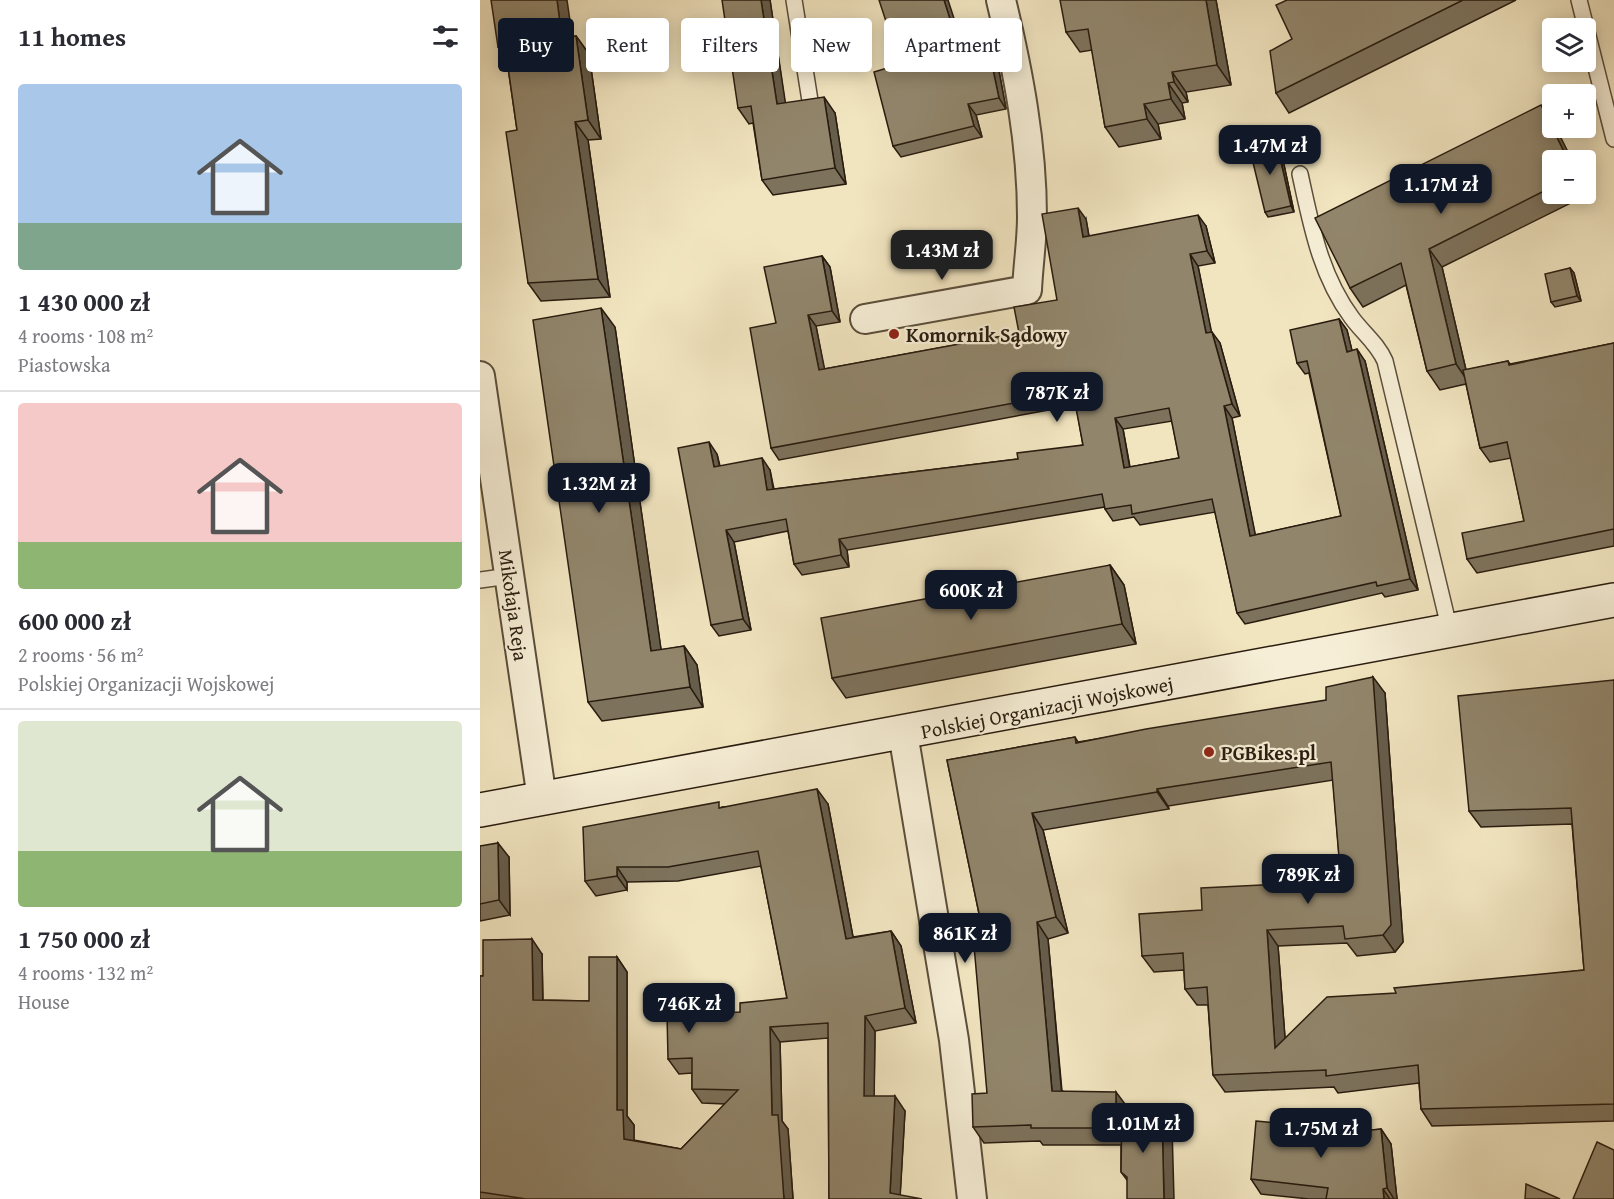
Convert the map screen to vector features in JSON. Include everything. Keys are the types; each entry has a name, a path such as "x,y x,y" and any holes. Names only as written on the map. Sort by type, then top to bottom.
{"street":[{"path":"865,319 1027,290 1032,219 1030,172 1016,61 1001,0"},
{"name":"Mikołaja Reja","path":"480,376 542,799"},
{"name":"Polskiej Organizacji Wojskowej","path":"480,810 903,734 1614,600"},
{"path":"903,734 954,1040 972,1199"}],"lane":[{"path":"794,0 811,107"},
{"path":"1579,0 1614,139"},
{"path":"1300,174 1317,250 1352,319 1373,339 1385,361 1450,631"},
{"path":"480,580 510,576"}],"building":[{"path":"491,0 557,0 559,18 498,18 498,47"},
{"path":"722,0 761,0 764,18 725,18"},
{"path":"879,0 944,0 950,18 885,18"},
{"path":"1060,0 1206,0 1217,65 1172,72 1174,82 1168,83 1171,99 1144,104 1147,119 1105,127 1088,29 1066,32"},
{"path":"1287,0 1463,0 1276,93 1270,51 1292,39 1276,5"},
{"path":"574,36 576,36 588,120 575,122 598,279 528,283 506,132 517,130 509,72 574,72"},
{"path":"884,69 884,72 994,72 999,98 968,104 974,126 893,146 874,72"},
{"path":"733,72 772,72 777,104 824,97 835,168 762,180 751,106 738,108"},
{"path":"1541,105 1542,138 1557,138 1563,150 1542,150 1542,192 1429,249 1456,364 1427,371 1401,263 1350,288 1315,218"},
{"path":"1276,140 1291,206 1265,212 1249,146"},
{"path":"1078,208 1083,237 1198,215 1207,251 1190,254 1206,333 1212,332 1232,404 1224,406 1250,536 1341,516 1307,361 1297,363 1290,330 1339,319 1347,352 1357,349 1410,579 1377,586 1376,582 1237,613 1212,499 1132,514 1131,505 1105,509 1102,494 839,539 841,555 794,564 786,519 726,530 743,619 711,625 678,448 709,442 714,467 762,458 767,490 1018,459 1017,453 1083,445 1073,392 771,448 750,328 776,323 764,267 822,256 832,311 808,315 819,370 1019,333 1014,307 1057,300 1042,214","holes":["1169,408 1179,458 1124,468 1115,418"]},
{"path":"1570,268 1577,296 1551,302 1545,274"},
{"path":"601,308 651,651 684,646 690,687 588,702 533,320"},
{"path":"1614,343 1614,529 1467,559 1462,533 1524,521 1507,442 1480,448 1463,370 1508,361 1509,365"},
{"path":"1110,565 1122,624 832,678 821,618"},
{"path":"1373,677 1391,925 1383,935 1345,939 1343,926 1267,930 1275,1048 1327,997 1396,993 1394,988 1584,970 1571,808 1469,811 1458,696 1614,680 1614,1104 1421,1109 1418,1065 1326,1076 1326,1070 1213,1075 1207,987 1185,989 1183,953 1142,956 1139,914 1202,910 1201,888 1341,881 1331,762 1157,789 1157,792 1032,813 1056,917 1037,922 1052,1091 1116,1092 1116,1128 1031,1128 1031,1125 973,1127 972,1094 987,1093 972,923 981,923 947,760 1075,737 1076,743 1146,729 1326,700 1326,687"},
{"path":"817,789 846,939 891,931 905,1008 865,1016 864,1096 895,1096 890,1193 922,1199 829,1199 828,1023 770,1027 772,1115 778,1115 784,1199 526,1199 480,1192 480,976 483,976 483,940 532,939 533,1000 589,1001 589,957 617,957 617,1110 623,1110 624,1139 681,1149 738,1090 692,1089 692,1058 668,1059 667,1014 740,1012 740,1003 787,998 758,851 668,867 617,867 617,876 585,881 583,827 719,802 719,808"},
{"path":"498,843 499,900 480,904 480,846"},
{"path":"1122,1108 1162,1112 1164,1199 1127,1199 1127,1177 1121,1172"},
{"path":"1256,1121 1362,1131 1381,1129 1387,1188 1383,1189 1384,1199 1326,1199 1328,1188 1251,1179"},
{"path":"1597,1142 1614,1150 1614,1199 1573,1199"},
{"path":"1526,1184 1560,1199 1525,1199"}],"place":[{"name":"Komornik Sądowy","path":"894,334"},
{"name":"PGBikes.pl","path":"1209,752"}]}
